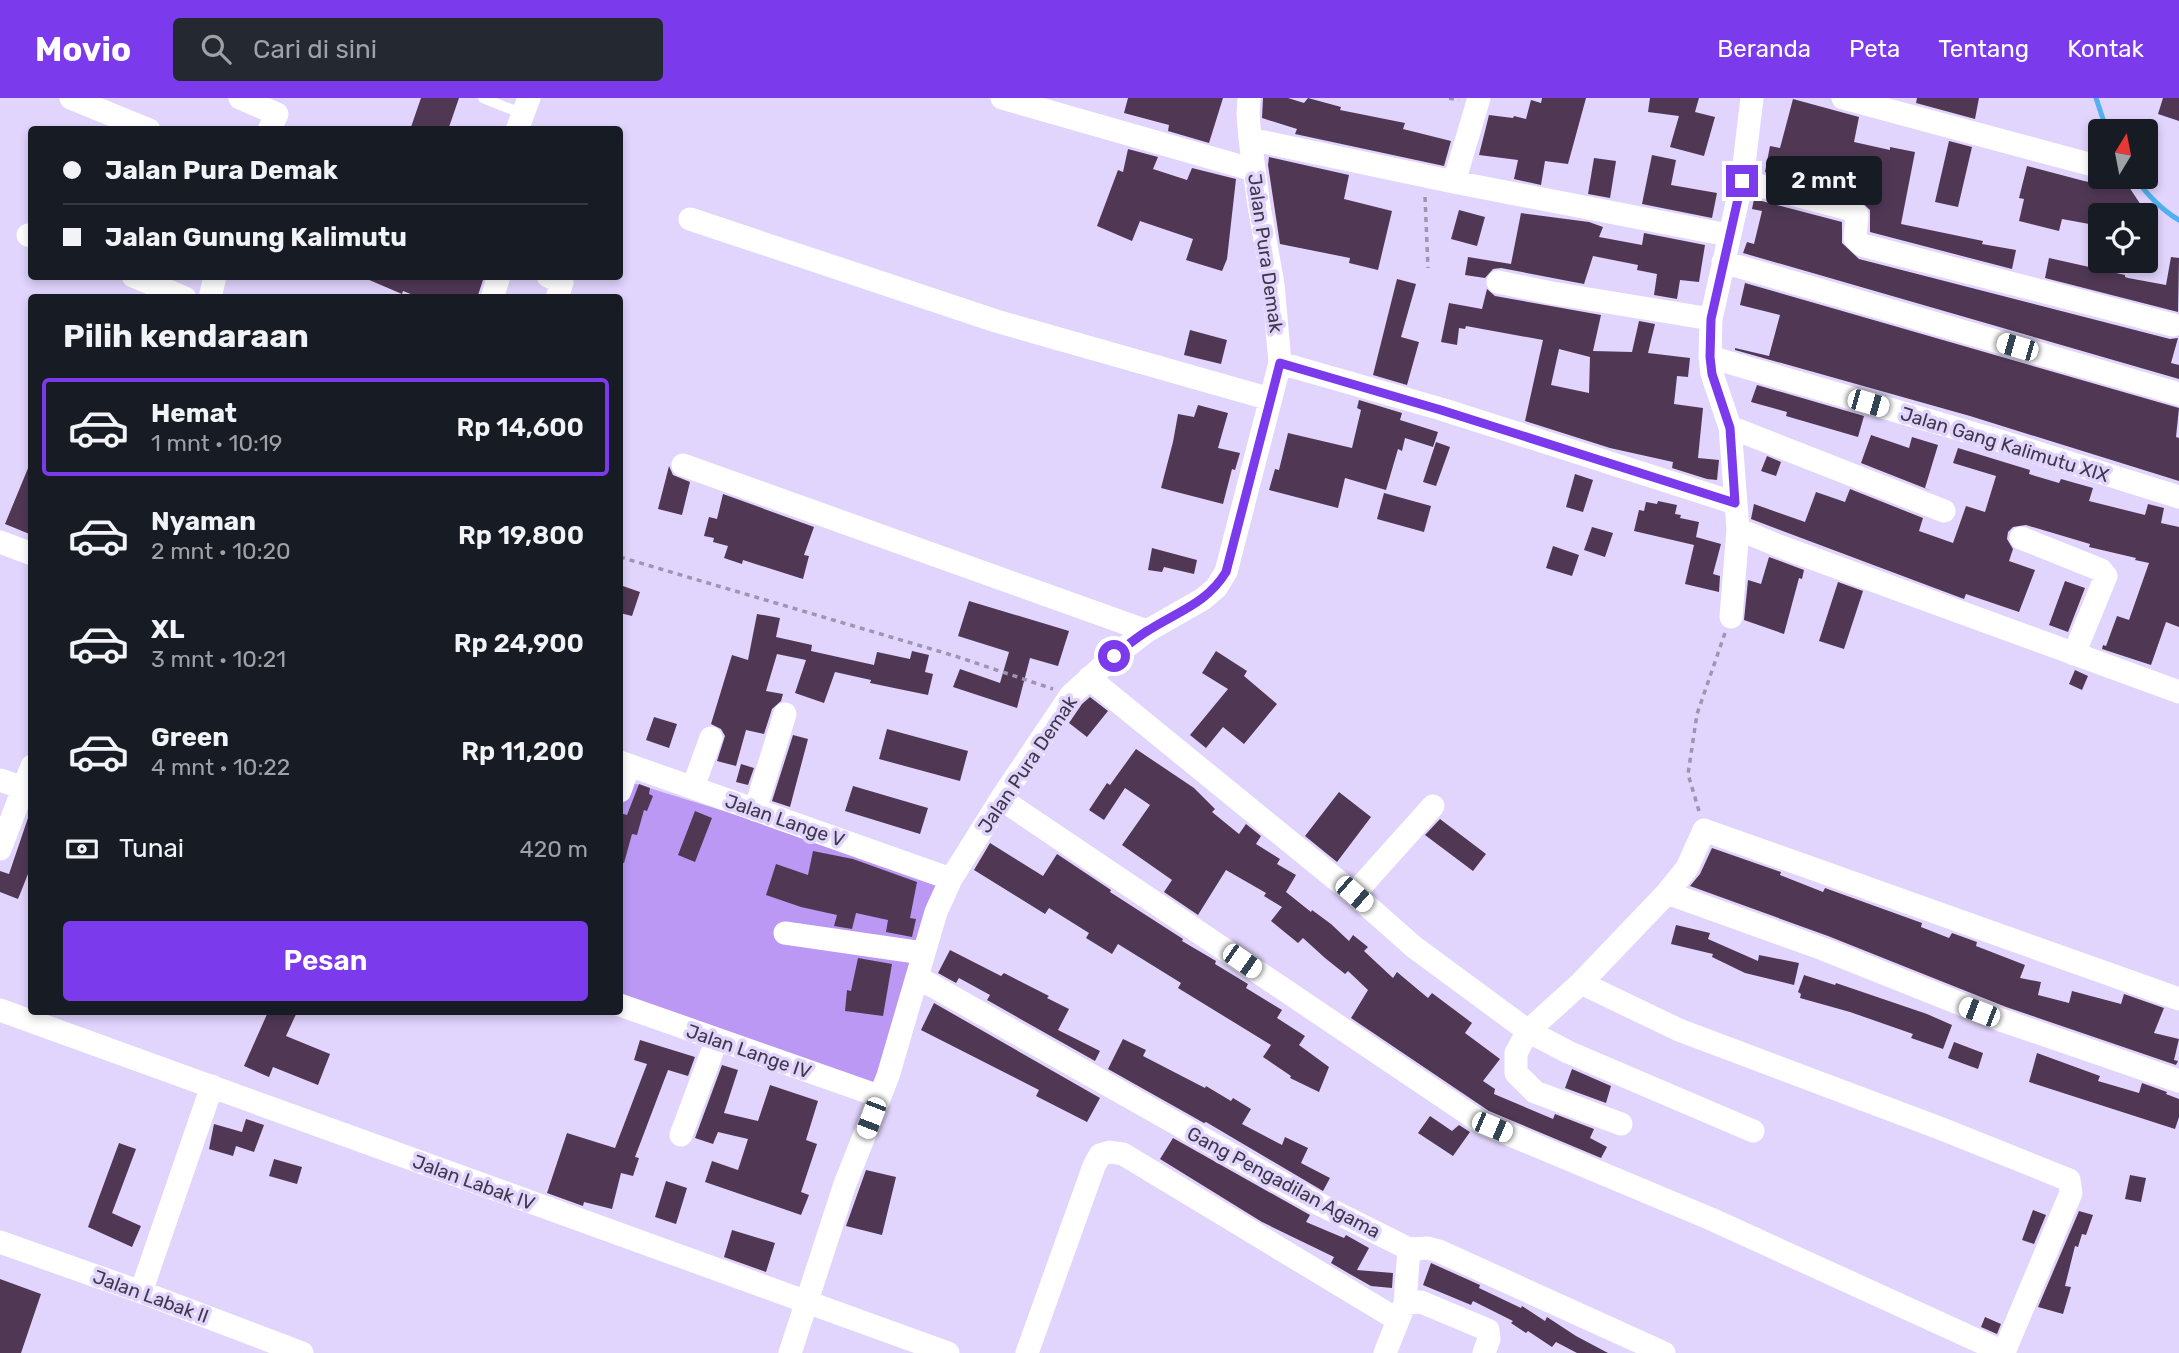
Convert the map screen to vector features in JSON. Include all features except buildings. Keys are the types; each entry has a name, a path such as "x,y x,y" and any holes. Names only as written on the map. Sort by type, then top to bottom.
{"street":[{"path":"71,98 139,126"},
{"path":"240,98 273,122"},
{"path":"1002,98 1043,104 1254,170"},
{"name":"Jalan Pura Demak","path":"790,1353 845,1184 888,1076 936,912 951,878 1071,695 1147,631 1203,599 1216,588 1226,572 1280,363 1273,284 1250,139 1249,98"},
{"path":"1454,182 1479,98"},
{"path":"1731,617 1738,529 1730,428 1712,374 1711,319 1742,181 1752,98"},
{"path":"1843,98 2088,164"},
{"path":"1250,139 1728,235"},
{"path":"1742,181 1849,209 1857,215 1855,238 1862,245 2174,325"},
{"path":"690,219 996,321 1270,398"},
{"path":"1723,262 2179,394"},
{"path":"142,280 176,294"},
{"path":"557,280 562,282 558,294"},
{"path":"1498,282 1711,319"},
{"name":"Jalan Gang Kalimutu XIX","path":"1710,357 2000,441 2179,497"},
{"path":"1280,363 1441,410 1735,503"},
{"path":"1730,428 1944,511"},
{"path":"683,464 1147,631"},
{"path":"1738,529 2179,692"},
{"path":"2021,538 2101,570 2106,576 2074,654"},
{"path":"0,542 28,552"},
{"path":"1088,678 1354,894 1415,947 1528,1031 1568,1052 1753,1131"},
{"path":"755,810 785,715"},
{"path":"693,788 711,738"},
{"name":"Jalan Lange V","path":"624,764 951,878"},
{"path":"0,780 27,790 0,849"},
{"path":"1001,799 1482,1123 1711,1219 2004,1353 2071,1193 2068,1180 1679,1030 1581,983"},
{"path":"1354,894 1433,806"},
{"path":"1620,1124 1535,1092 1516,1073 1517,1053 1528,1031 1581,983 1667,893 1687,868 1704,830 2179,999"},
{"path":"1667,893 1823,949 2001,1020 2179,1081"},
{"path":"785,933 923,953"},
{"name":"Gang Pengadilan Agama","path":"917,977 1292,1190 1409,1249 1428,1248 1439,1251 1664,1353"},
{"name":"Jalan Lange IV","path":"623,1006 879,1096"},
{"name":"Jalan Labak IV","path":"0,1010 948,1353"},
{"path":"681,1135 717,1039"},
{"path":"141,1292 212,1086"},
{"path":"1027,1353 1094,1166 1100,1155 1110,1152 1123,1154 1401,1311"},
{"name":"Jalan Labak II","path":"0,1242 302,1353"},
{"path":"1385,1353 1401,1311 1409,1249"},
{"path":"1401,1311 1421,1302 1488,1330 1489,1339 1483,1353"}],"lane":[{"path":"483,98 523,114"}],"path":[{"path":"1423,174 1428,268"},
{"path":"623,557 956,656 1071,695"},
{"path":"1704,830 1688,774 1697,714 1731,617"}],"shaded area":[{"path":"623,780 940,878 879,1088 623,998"}],"waterway":[{"path":"2096,98 2103,119"},
{"path":"2144,189 2179,220"}],"route":[{"path":"1114,656 1147,631 1203,599 1216,588 1226,572 1280,363 1441,410 1735,503 1730,428 1712,374 1710,357 1711,319 1742,181"}]}
